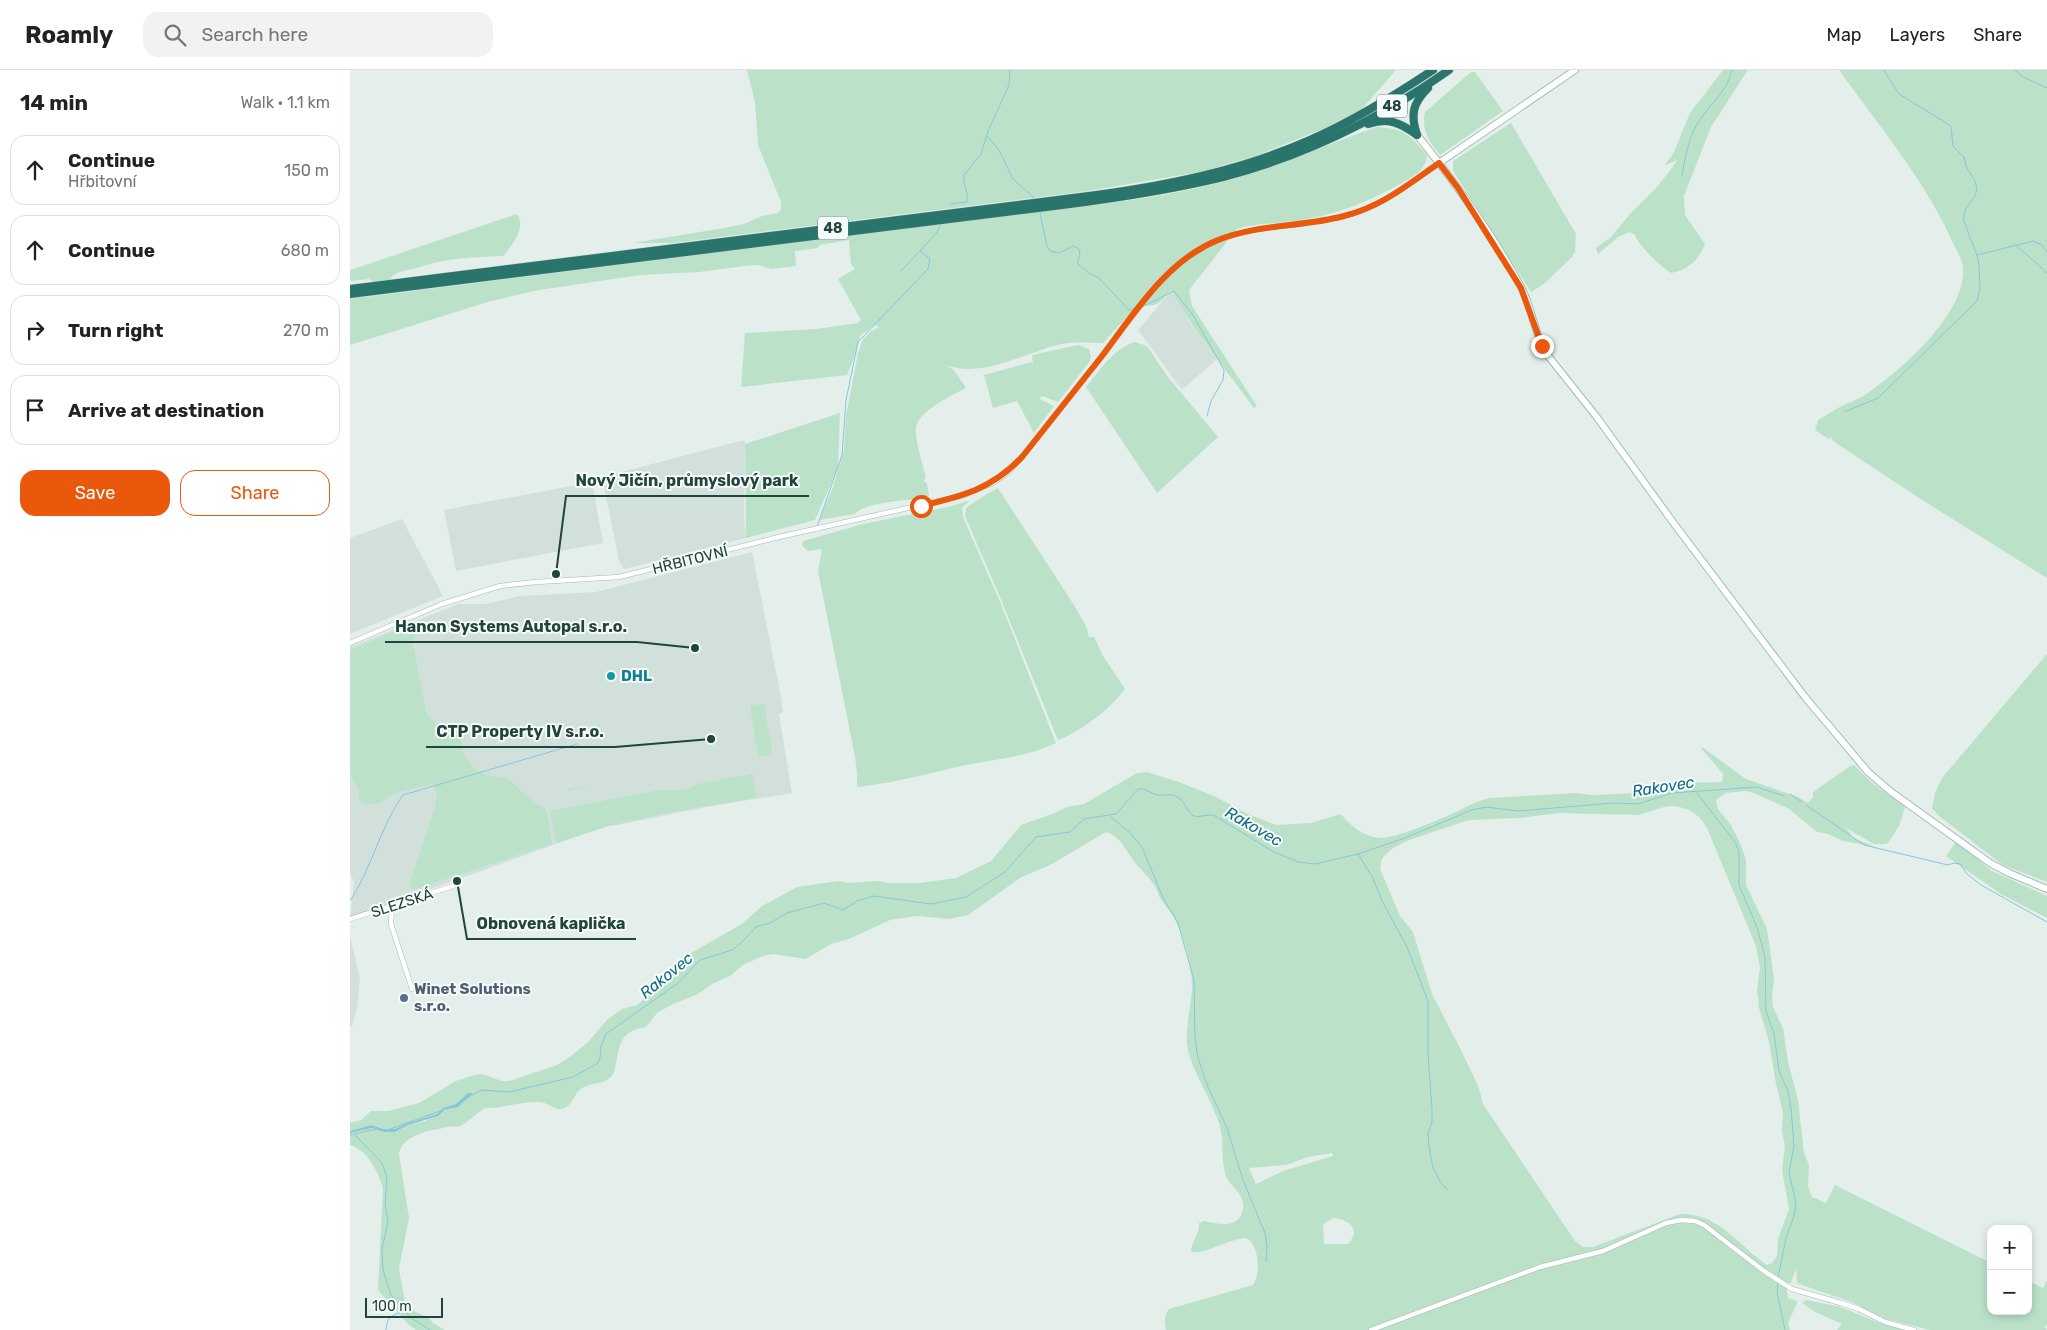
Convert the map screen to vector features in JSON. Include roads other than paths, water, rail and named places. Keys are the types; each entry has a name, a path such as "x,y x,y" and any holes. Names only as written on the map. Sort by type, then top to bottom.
{"highway":[{"name":"48","path":"350,289 1089,196 1174,182 1256,161 1311,140 1355,117 1433,70"},
{"name":"48","path":"1417,135 1412,118 1414,107 1420,96 1449,70"},
{"name":"48","path":"350,294 1145,193 1240,172 1288,156 1342,132 1395,105 1440,77"},
{"name":"48","path":"1342,132 1382,120 1401,124 1417,135"}],"main road":[{"path":"1439,163 1575,70"},
{"path":"1417,135 1458,188 1519,284 1539,340 1546,352 1823,719 1868,772 1890,791 1996,867 2047,889"}],"street":[{"name":"HŘBITOVNÍ","path":"350,643 442,604 500,586 619,577 779,537 961,496 993,482 1008,472 1022,457 1143,303 1186,258 1218,240 1239,234 1333,219 1358,212 1391,196 1439,163"},
{"name":"SLEZSKÁ","path":"350,919 453,886"},
{"path":"392,906 392,924 412,989"},
{"path":"1370,1330 1540,1267 1603,1251 1666,1223 1681,1220 1695,1221 1704,1225 1764,1271 1792,1289 1841,1302 1885,1322 1914,1330"}],"water":[{"path":"468,1093 473,1093 458,1107 444,1110 438,1116 408,1125 395,1132 384,1132 372,1128 350,1133 350,1131 371,1125 384,1129 395,1129 437,1114 443,1108 456,1104"}],"waterway":[{"path":"951,204 967,202 964,175 981,154 988,131 1009,85 1010,70"},
{"path":"1682,176 1693,132 1700,119 1721,94 1732,70"},
{"path":"1844,412 1878,398 1977,301 1980,289 1977,255 1963,219 1966,208 1975,196 1977,189 1975,181 1966,166 1964,157 1953,146 1951,126 1899,94 1884,70"},
{"path":"2015,70 2021,76 2047,88"},
{"path":"987,136 999,150 1013,179 1034,198"},
{"path":"1040,213 1047,246 1050,251 1059,253 1073,246 1079,249 1080,255 1077,263 1090,274 1099,278 1129,310 1133,309"},
{"path":"817,527 842,455 846,400 858,342 928,269 930,259 920,251 941,225"},
{"path":"1977,255 2033,241 2042,245 2047,252"},
{"path":"2016,245 2047,273"},
{"path":"901,271 919,252"},
{"path":"1140,308 1174,291 1193,315 1224,370 1223,380 1211,401 1207,416"},
{"path":"350,901 358,888 388,820 403,795 577,744"},
{"name":"Rakovec","path":"464,1100 481,1090 509,1092 573,1077 598,1063 601,1046 606,1034 678,983 700,960 732,950 756,927 770,923 787,913 824,903 843,910 857,901 874,896 931,904 966,897 1005,872 1036,837 1070,832 1084,819 1116,814 1138,789 1157,795 1177,797 1194,816 1215,816 1274,852 1298,862 1315,864 1358,854 1405,838 1472,810 1486,807 1518,811 1614,803 1638,804 1672,793 1757,787 1784,796"},
{"path":"1697,793 1735,842 1739,851 1739,885 1757,927 1765,957 1766,1011 1774,1033 1779,1071 1788,1091 1791,1108 1794,1146 1789,1173 1796,1203 1794,1216 1786,1238 1778,1278"},
{"name":"Rakovec","path":"1790,794 1802,802"},
{"name":"Rakovec","path":"1806,805 1864,845 1948,865 1960,864 1967,874 1981,885 2047,922"},
{"path":"1111,817 1129,832 1142,847 1163,898 1178,923 1194,980 1195,1039 1198,1058 1208,1087 1227,1128 1243,1180 1265,1233 1267,1246 1266,1262"},
{"path":"1358,854 1373,878 1382,901 1407,947 1428,1001 1428,1054 1432,1109 1432,1122 1428,1133 1429,1147 1433,1168 1441,1183 1448,1190"},
{"name":"Rakovec","path":"390,1129 440,1111"},
{"name":"Rakovec","path":"350,1135 376,1129"},
{"path":"355,1135 382,1163 387,1178 385,1204 388,1222 382,1249 383,1270 391,1295 411,1318 430,1330"},
{"path":"1778,1282 1777,1292 1785,1330"},
{"path":"386,1330 389,1319 405,1311"}],"place":[{"name":"Nový Jičín, průmyslový park","path":"556,574"},
{"name":"Hanon Systems Autopal s.r.o.","path":"695,648"},
{"name":"DHL","path":"611,676"},
{"name":"CTP Property IV s.r.o.","path":"711,739"},
{"name":"Obnovená kaplička","path":"457,881"},
{"name":"Winet Solutions s.r.o.","path":"404,998"}]}
